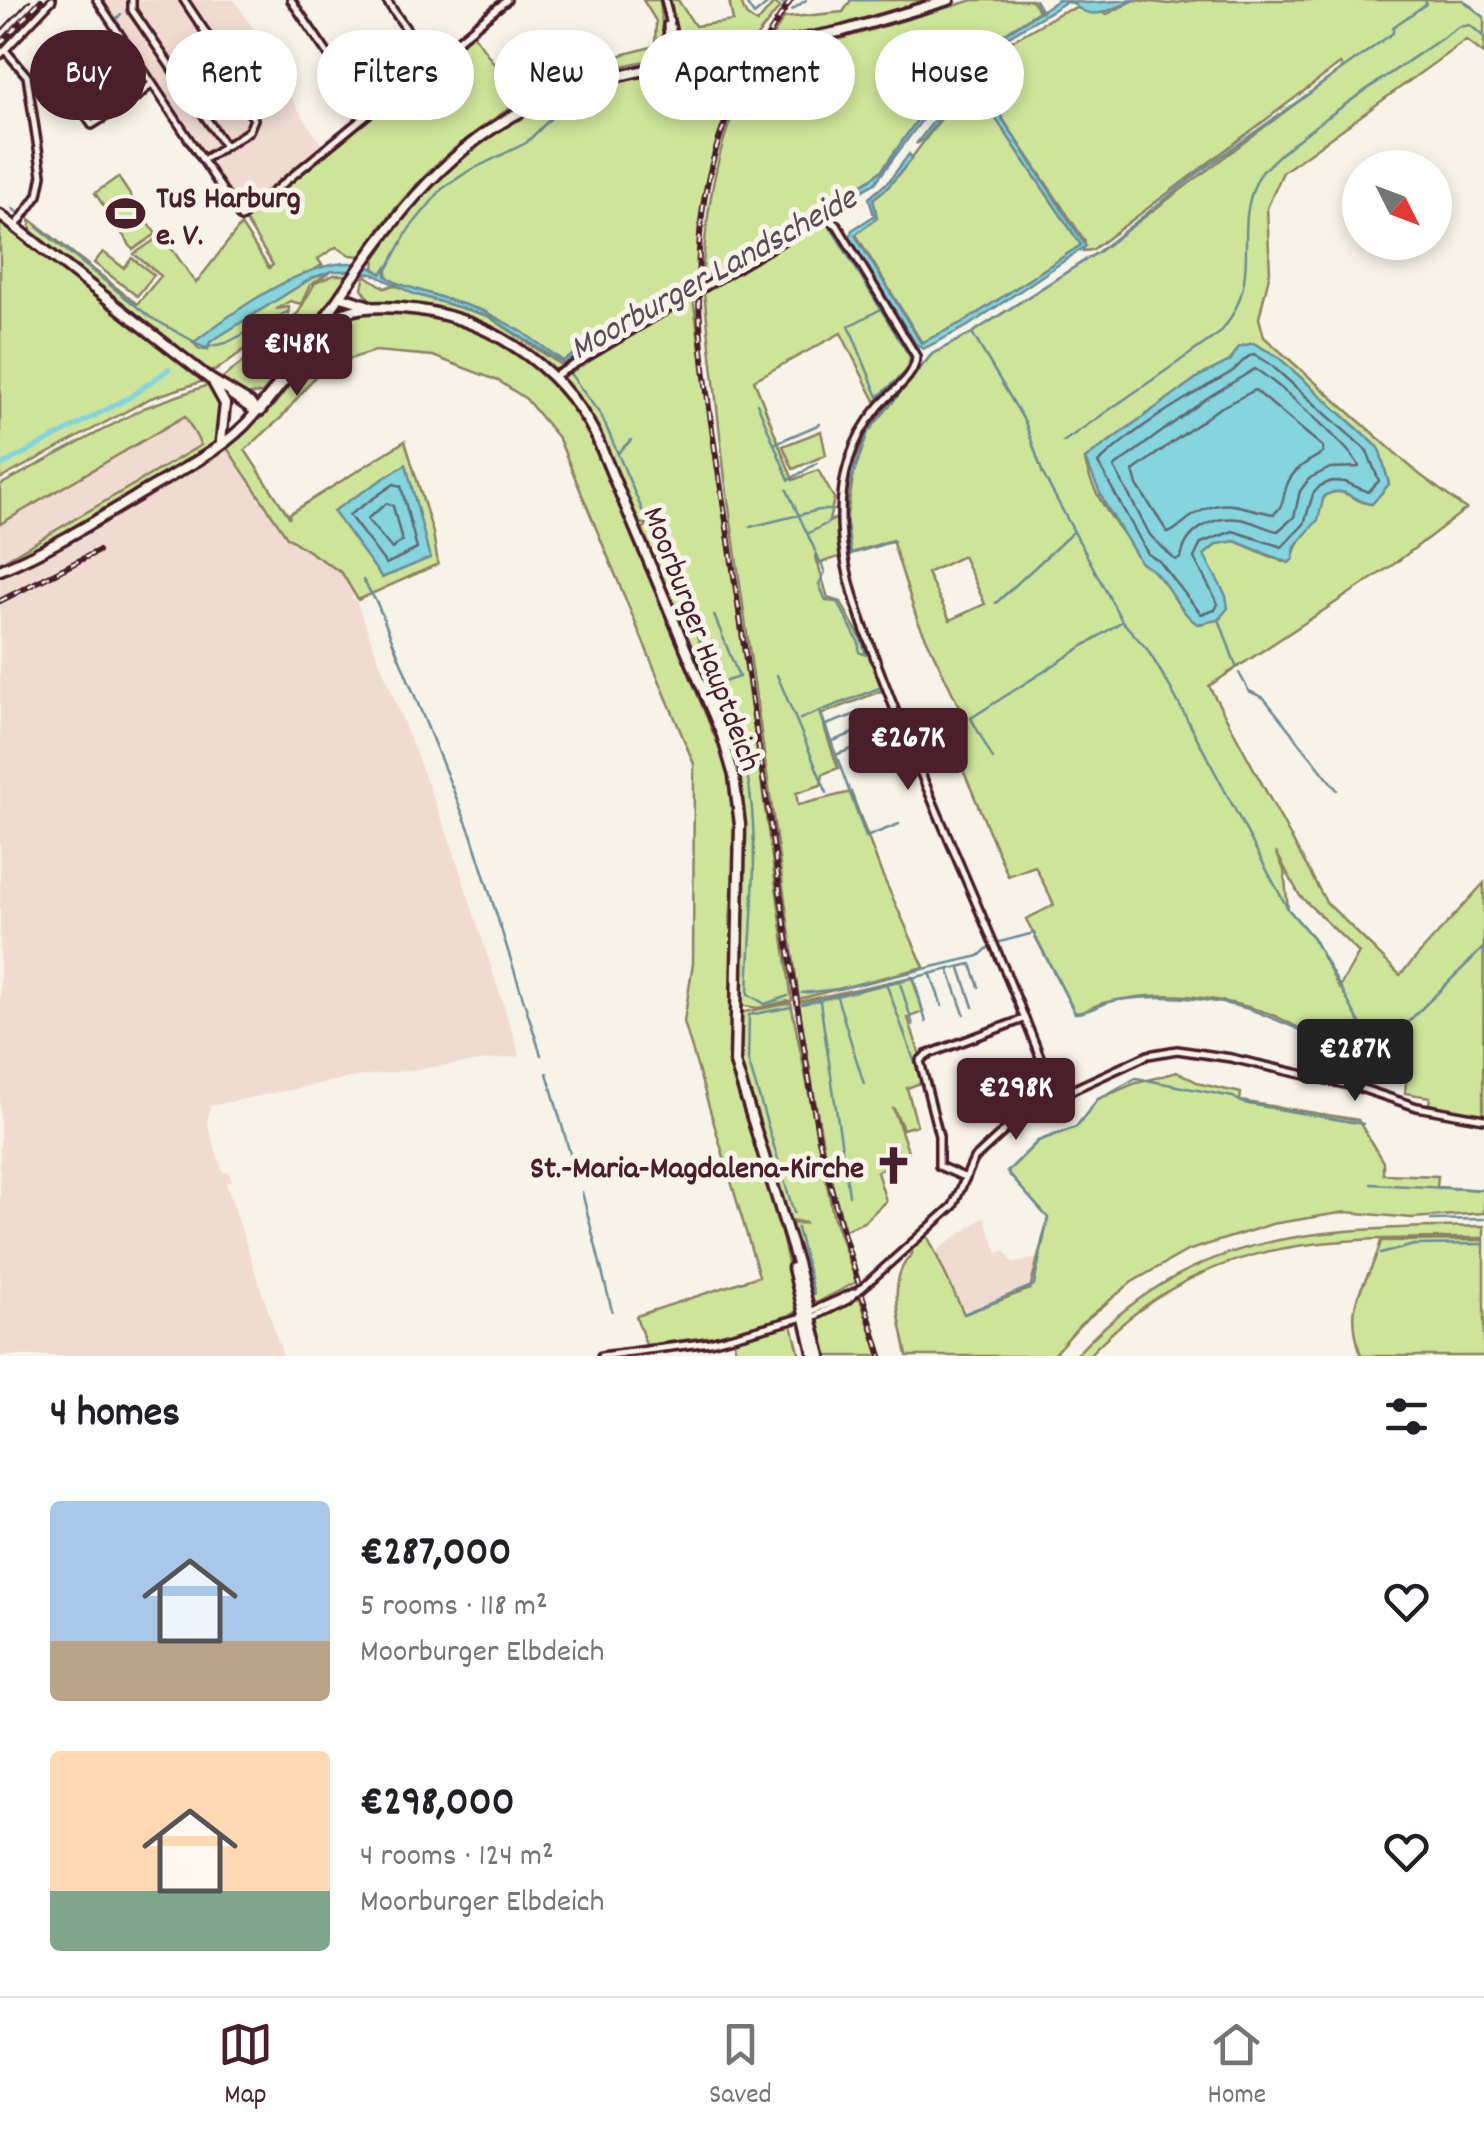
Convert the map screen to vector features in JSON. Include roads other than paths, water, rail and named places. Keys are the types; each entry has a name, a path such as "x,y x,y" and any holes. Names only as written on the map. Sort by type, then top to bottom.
{"main road":[{"path":"845,30 949,0"},
{"path":"256,412 422,189 463,150 497,125 582,84 639,72"},
{"path":"0,215 210,379 243,398 256,412"},
{"path":"355,282 370,306"},
{"path":"328,322 356,308 342,297"},
{"path":"0,570 60,542 219,445 276,395 342,297"},
{"name":"Moorburger Hauptdeich","path":"342,297 370,306"},
{"name":"Moorburger Hauptdeich","path":"356,308 412,309 464,321 511,344 553,377 576,402 596,436 732,764 740,825 735,1063 791,1248 817,1356"},
{"path":"210,379 225,404 225,429 219,445"},
{"path":"243,398 261,397 274,390"},
{"path":"228,391 249,411 256,412"}],"street":[{"path":"16,226 38,195 42,175 27,76 2,53 52,0"},
{"path":"97,0 240,218 359,120"},
{"path":"132,0 132,10 226,146"},
{"path":"184,0 222,57 228,79 254,119 249,131 202,161"},
{"path":"291,0 317,38"},
{"path":"386,0 407,30"},
{"path":"490,0 497,8"},
{"path":"470,30 507,0"},
{"path":"666,0 668,30"},
{"path":"667,12 671,30"},
{"path":"146,89 152,83"},
{"path":"553,377 811,224 832,221 916,356 911,374 876,409 855,444 844,477 840,515 843,548 886,687 935,814 1056,1099"},
{"path":"966,1178 939,1166 939,1136 923,1082 921,1058 1024,1020"},
{"path":"601,1356 710,1342 808,1316 860,1289 953,1206 974,1159 1001,1133 1028,1111 1138,1058 1177,1050 1324,1078 1425,1109 1484,1118"}],"water":[{"path":"1058,0 1135,0 1095,14 1066,2 1019,30 1011,30"},
{"path":"917,120 922,120 875,183 564,364 488,316 414,294 373,274 348,271 332,271 312,278 210,342 208,349 193,343 284,283 338,264 362,264 381,274 386,268 386,276 397,283 483,311 521,331 563,361 882,170"},
{"path":"934,120 939,120 923,140 916,144"},
{"path":"997,120 1003,120 1086,246 968,326 923,349 915,343 850,238 852,230 874,216 869,198 889,181 909,154 912,158 873,199 877,218 855,235 921,343 969,319 1081,245"},
{"path":"1253,343 1277,356 1379,448 1389,484 1372,504 1338,492 1324,496 1318,520 1295,546 1289,563 1235,541 1217,544 1204,555 1226,596 1228,608 1218,620 1197,624 1157,575 1141,563 1104,502 1085,459 1198,377 1230,361 1239,347"},
{"path":"406,464 430,558 382,578 333,511"}],"waterway":[{"path":"179,0 190,16"},
{"path":"744,0 754,15 772,0"},
{"path":"775,0 785,5"},
{"path":"792,10 806,0"},
{"path":"850,0 877,0"},
{"path":"1035,0 1042,12"},
{"path":"1396,1026 1366,1034 1313,938 1288,909 1170,687 1147,649 1122,621 1043,474 1025,422 972,333 1098,252 1198,173 1393,33 1393,27 1426,4 1426,0"},
{"path":"1463,0 1484,17"},
{"path":"121,14 115,20 122,30"},
{"path":"191,18 199,30"},
{"path":"1063,442 1220,333 1242,293 1250,199 1268,165 1317,125 1458,27 1470,25 1484,37"},
{"path":"146,67 166,97"},
{"path":"232,138 248,127 249,120"},
{"path":"388,268 409,229 442,189 526,143 549,120"},
{"path":"181,121 186,128"},
{"path":"190,134 194,140"},
{"path":"198,147 201,151"},
{"path":"210,166 221,182"},
{"path":"224,187 230,196"},
{"path":"13,209 17,212"},
{"name":"Moorburger Landscheide","path":"830,226 910,357 908,370 878,397 849,326 881,309"},
{"path":"37,227 150,317 195,342"},
{"path":"207,347 226,343 287,312"},
{"path":"894,541 851,554 846,518 849,487 868,432 932,354 970,334"},
{"path":"0,466 130,397 169,369"},
{"name":"Moorburger Landscheide","path":"569,372 602,417 646,519"},
{"path":"757,403 789,480 817,463"},
{"path":"776,443 820,424"},
{"path":"618,453 631,440"},
{"path":"787,490 825,572 819,584 826,601 838,602 859,643 859,652 866,655 849,596"},
{"path":"750,527 819,510 836,510"},
{"path":"809,533 837,518"},
{"path":"651,530 669,545 664,561 726,705 745,764 754,842 748,994 765,1004 788,996"},
{"path":"996,603 1072,533"},
{"path":"363,580 377,603 471,834 541,1055"},
{"path":"714,615 739,677 717,684"},
{"path":"1219,619 1236,666"},
{"path":"993,759 971,718 1121,622"},
{"path":"1239,673 1249,691 1264,698 1337,790"},
{"path":"777,675 827,793"},
{"path":"800,719 882,687"},
{"path":"820,711 866,837 899,824"},
{"path":"826,725 862,712"},
{"path":"833,741 869,727"},
{"path":"838,754 879,739"},
{"path":"996,943 1034,933 1075,1013 1112,1001 1149,997 1241,1007 1316,1036 1357,1039 1367,1051 1371,1080"},
{"path":"802,993 839,989 979,956 989,947"},
{"path":"1407,1023 1484,947"},
{"path":"802,1004 971,964 979,987"},
{"path":"960,968 973,1007"},
{"path":"949,971 964,1014"},
{"path":"931,975 942,1006"},
{"path":"914,979 926,1022"},
{"path":"900,983 913,1025"},
{"path":"887,986 922,1082"},
{"path":"837,997 864,1084"},
{"path":"820,1002 849,1195"},
{"path":"791,1007 749,1015 748,1060 794,1213"},
{"path":"547,1073 575,1171"},
{"path":"964,1314 1034,1285 1048,1218 1007,1172 1038,1141 1076,1127 1098,1099 1136,1078 1233,1097 1243,1103 1363,1124"},
{"path":"1371,1184 1484,1190"},
{"path":"582,1192 612,1311"},
{"path":"1431,1220 1484,1219"},
{"path":"797,1228 814,1294"},
{"path":"1380,1254 1414,1245 1484,1244"}],"tram line":[{"path":"0,32 30,0"}],"railway":[{"path":"0,44 41,0"},
{"path":"791,0 735,99 708,178 699,249 701,339 819,1140 881,1356"},
{"path":"0,601 98,551"}],"place":[{"name":"TuS Harburg e. V.","path":"126,214"},
{"name":"St.-Maria-Magdalena-Kirche","path":"894,1166"}]}
